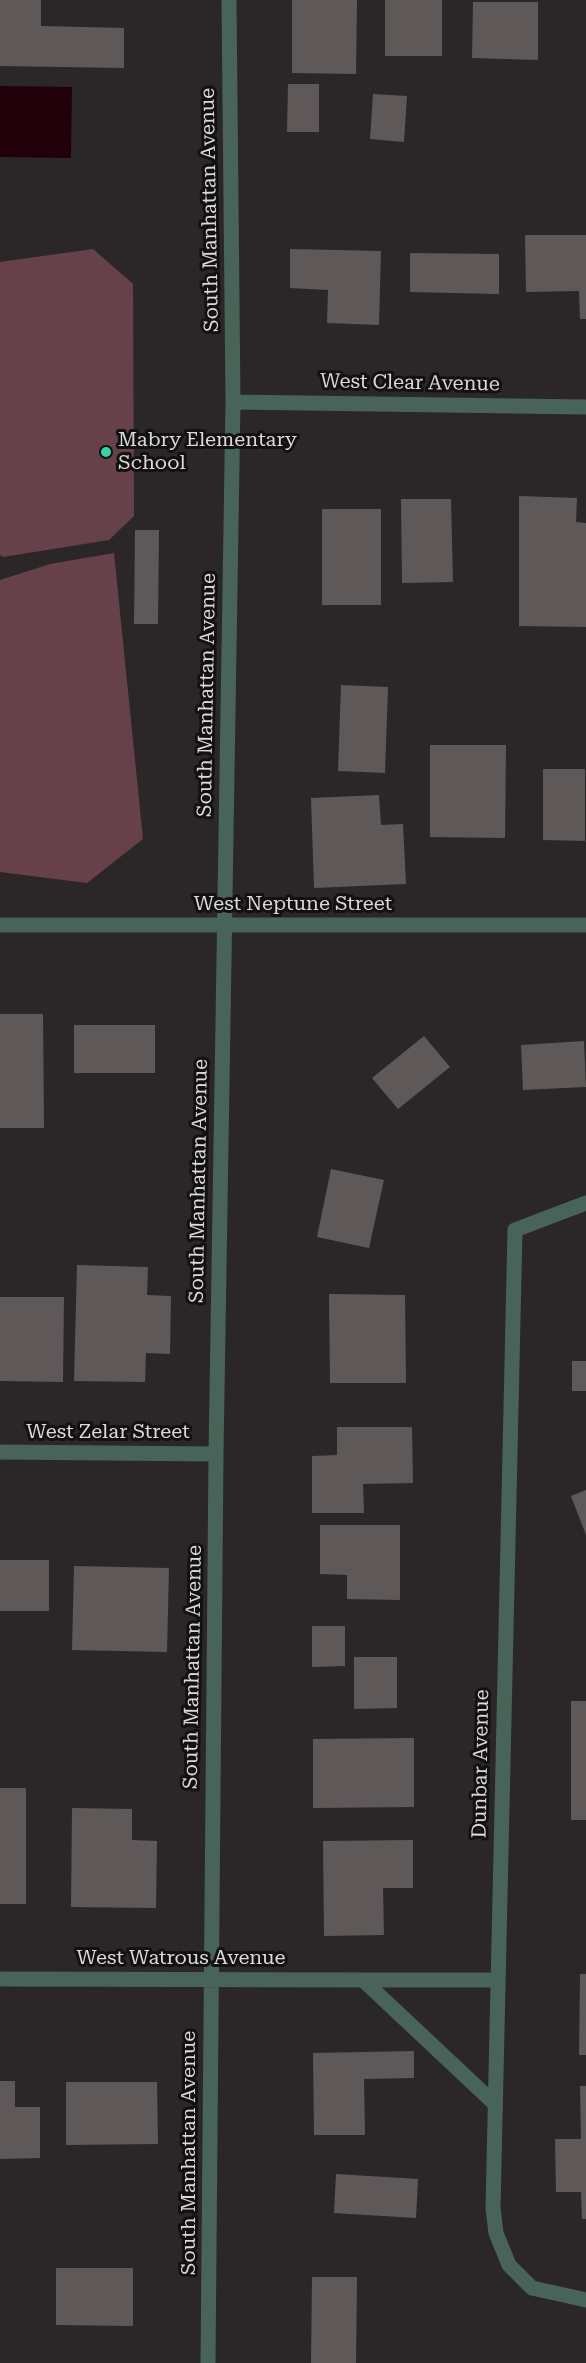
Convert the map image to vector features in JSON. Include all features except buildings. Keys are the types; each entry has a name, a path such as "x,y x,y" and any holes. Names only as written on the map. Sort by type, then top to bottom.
{"street":[{"name":"South Manhattan Avenue","path":"208,2363 216,1454 233,402 229,0"},
{"name":"West Clear Avenue","path":"233,402 586,407"},
{"name":"West Neptune Street","path":"0,925 586,925"},
{"name":"Dunbar Avenue","path":"586,1203 515,1230 496,1980 493,2208 496,2233 509,2265 532,2288 586,2300"},
{"name":"West Zelar Street","path":"0,1452 216,1454"},
{"name":"West Watrous Avenue","path":"0,1979 496,1980"},
{"path":"363,1980 495,2104"}],"shaded area":[{"path":"0,86 72,87 71,158 0,157"},
{"path":"93,249 133,284 134,516 109,540 3,557 0,555 0,262"},
{"path":"114,553 143,839 87,883 0,872 0,580 50,564"}],"place":[{"name":"Mabry Elementary School","path":"106,452"}]}
